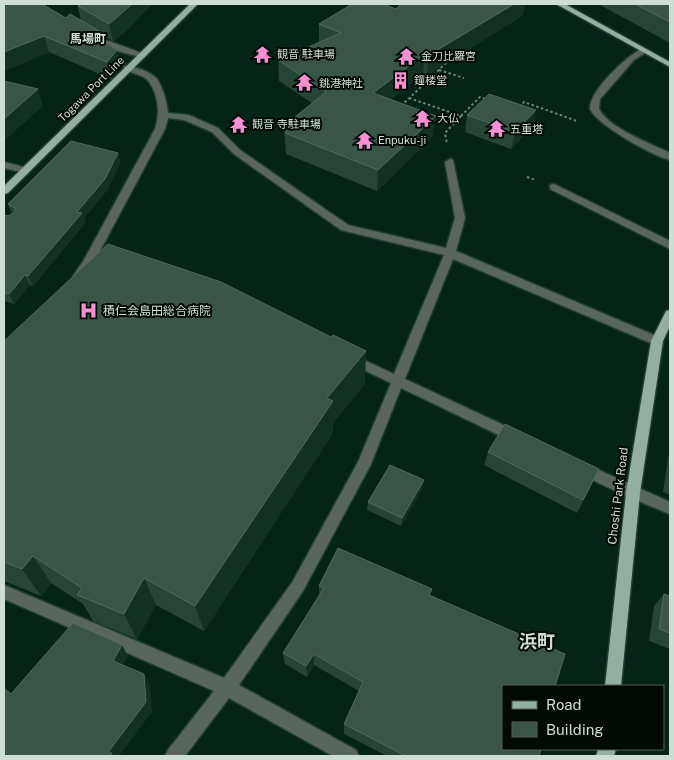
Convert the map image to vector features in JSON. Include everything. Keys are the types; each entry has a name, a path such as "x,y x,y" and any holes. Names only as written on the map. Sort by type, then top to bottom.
{"main road":[{"name":"Togawa Port Line","path":"4,191 194,4"},
{"path":"560,4 670,65"},
{"name":"Choshi Park Road","path":"613,685 633,493 657,341 670,314"}],"street":[{"path":"88,33 113,47 140,56"},
{"path":"644,51 632,58 596,98 594,107 596,113 608,123 670,157"},
{"path":"74,283 89,262 160,129 164,115 163,106 153,80 144,74 127,68"},
{"path":"164,115 186,117 215,130 237,152 345,228 450,253 657,341"},
{"path":"174,756 228,688 298,586 364,464 450,253 460,218 450,162"},
{"path":"4,165 25,170"},
{"path":"554,187 670,245"},
{"path":"89,262 104,262"},
{"path":"340,354 529,444"},
{"path":"572,464 670,508"},
{"path":"4,592 228,688 350,756"}],"path":[{"path":"397,109 453,57"},
{"path":"439,70 464,78"},
{"path":"450,162 444,132 480,97 489,100"},
{"path":"409,98 461,116"},
{"path":"516,110 524,102 562,116"}],"building":[{"path":"4,4 42,4 66,18 70,14 101,32 96,37 117,50 107,62 44,36 4,52"},
{"path":"80,4 132,4 109,24 78,6"},
{"path":"352,4 383,4 396,9 401,4 514,4 429,55 425,54 373,93 436,116 378,170 285,133 290,128 284,126 326,92 278,60 341,33 319,24"},
{"path":"635,4 670,4 670,22"},
{"path":"4,81 38,89 4,119"},
{"path":"489,94 536,110 515,132 467,115"},
{"path":"71,141 118,153 105,179 77,212 82,213 28,276 25,275 9,294 4,292 4,215 8,216 15,212 15,208 8,204"},
{"path":"108,244 221,282 331,337 333,335 366,351 327,398 333,401 195,606 144,578 124,614 77,595 82,588 33,556 22,569 4,562 4,341"},
{"path":"505,424 599,469 583,500 488,452"},
{"path":"390,465 424,480 402,518 368,502"},
{"path":"338,548 432,589 429,595 565,654 555,685 502,685 502,750 541,750 539,756 406,756 344,724 363,682 314,654 306,666 283,653 324,588 319,586"},
{"path":"664,594 670,596 670,633 659,629"},
{"path":"73,623 122,645 113,661 144,674 146,702 109,751 112,754 111,756 4,756 4,688 11,694"}],"place":[{"name":"観音 駐車場","path":"263,54"},
{"name":"金刀比羅宮","path":"407,56"},
{"name":"鐘楼堂","path":"400,80"},
{"name":"銚港神社","path":"305,83"},
{"name":"大仏","path":"423,118"},
{"name":"観音 寺駐車場","path":"238,124"},
{"name":"五重塔","path":"496,129"},
{"name":"Enpuku-ji","path":"364,140"},
{"name":"積仁会島田総合病院","path":"89,311"}],"district":[{"name":"馬場町","path":"88,39"},
{"name":"浜町","path":"537,641"}]}
